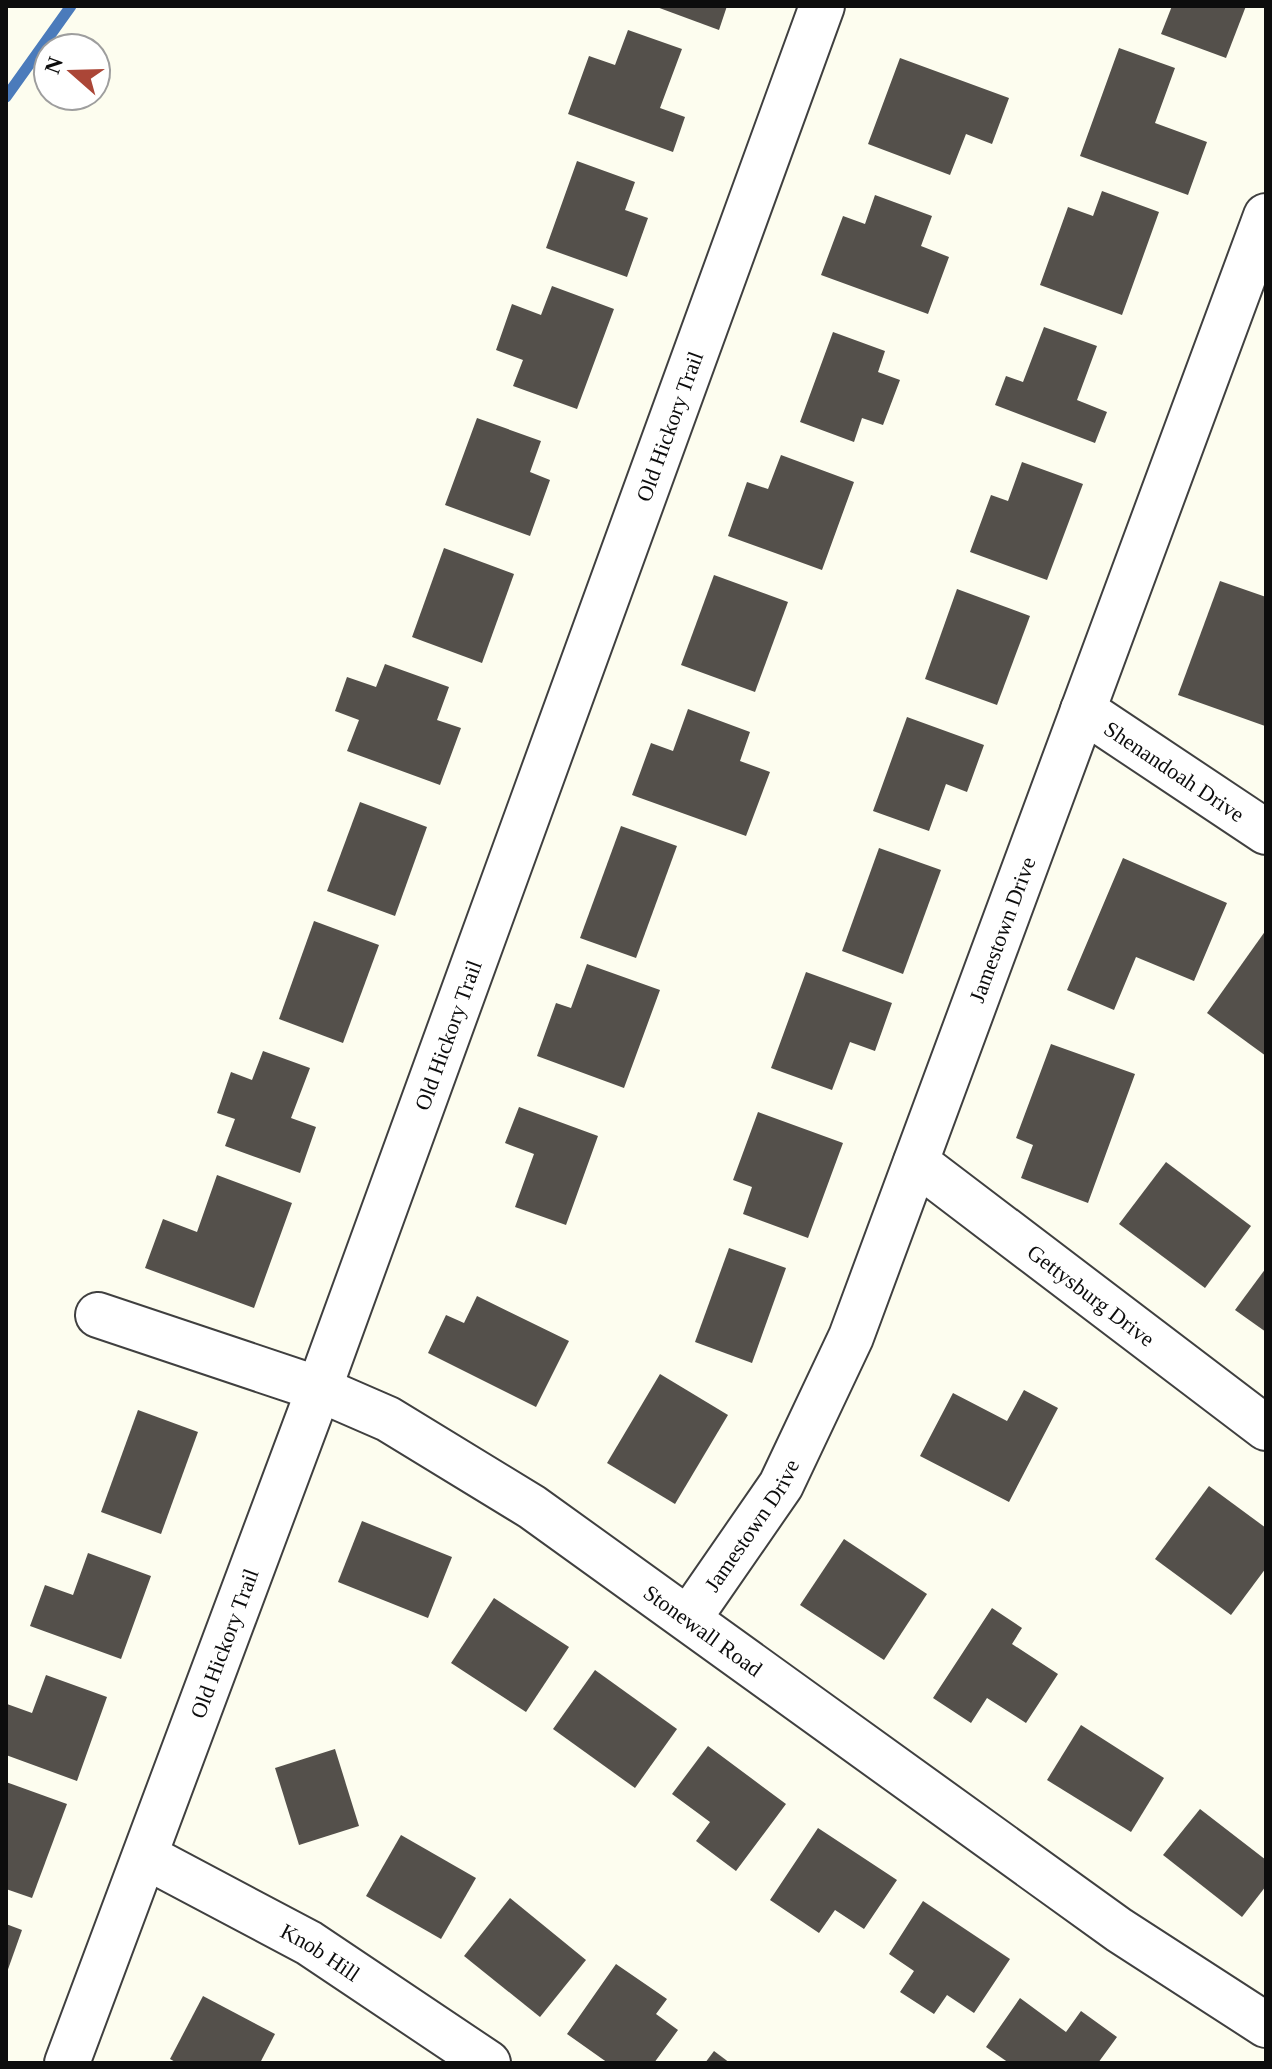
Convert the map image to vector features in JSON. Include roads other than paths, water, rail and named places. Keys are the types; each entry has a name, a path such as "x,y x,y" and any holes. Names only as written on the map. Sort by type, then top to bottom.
{"street":[{"name":"Old Hickory Trail","path":"67,2063 319,1389 822,6"},
{"name":"Jamestown Drive","path":"689,1618 781,1485 851,1337 1264,229"},
{"name":"Shenandoah Drive","path":"1083,710 1266,832"},
{"name":"Gettysburg Drive","path":"916,1162 1266,1428"},
{"name":"Stonewall Road","path":"98,1315 319,1389 388,1419 532,1507 1119,1930 1266,2025"},
{"name":"Knob Hill","path":"145,1856 309,1943 488,2063"}],"waterway":[{"path":"6,97 71,6"}]}
